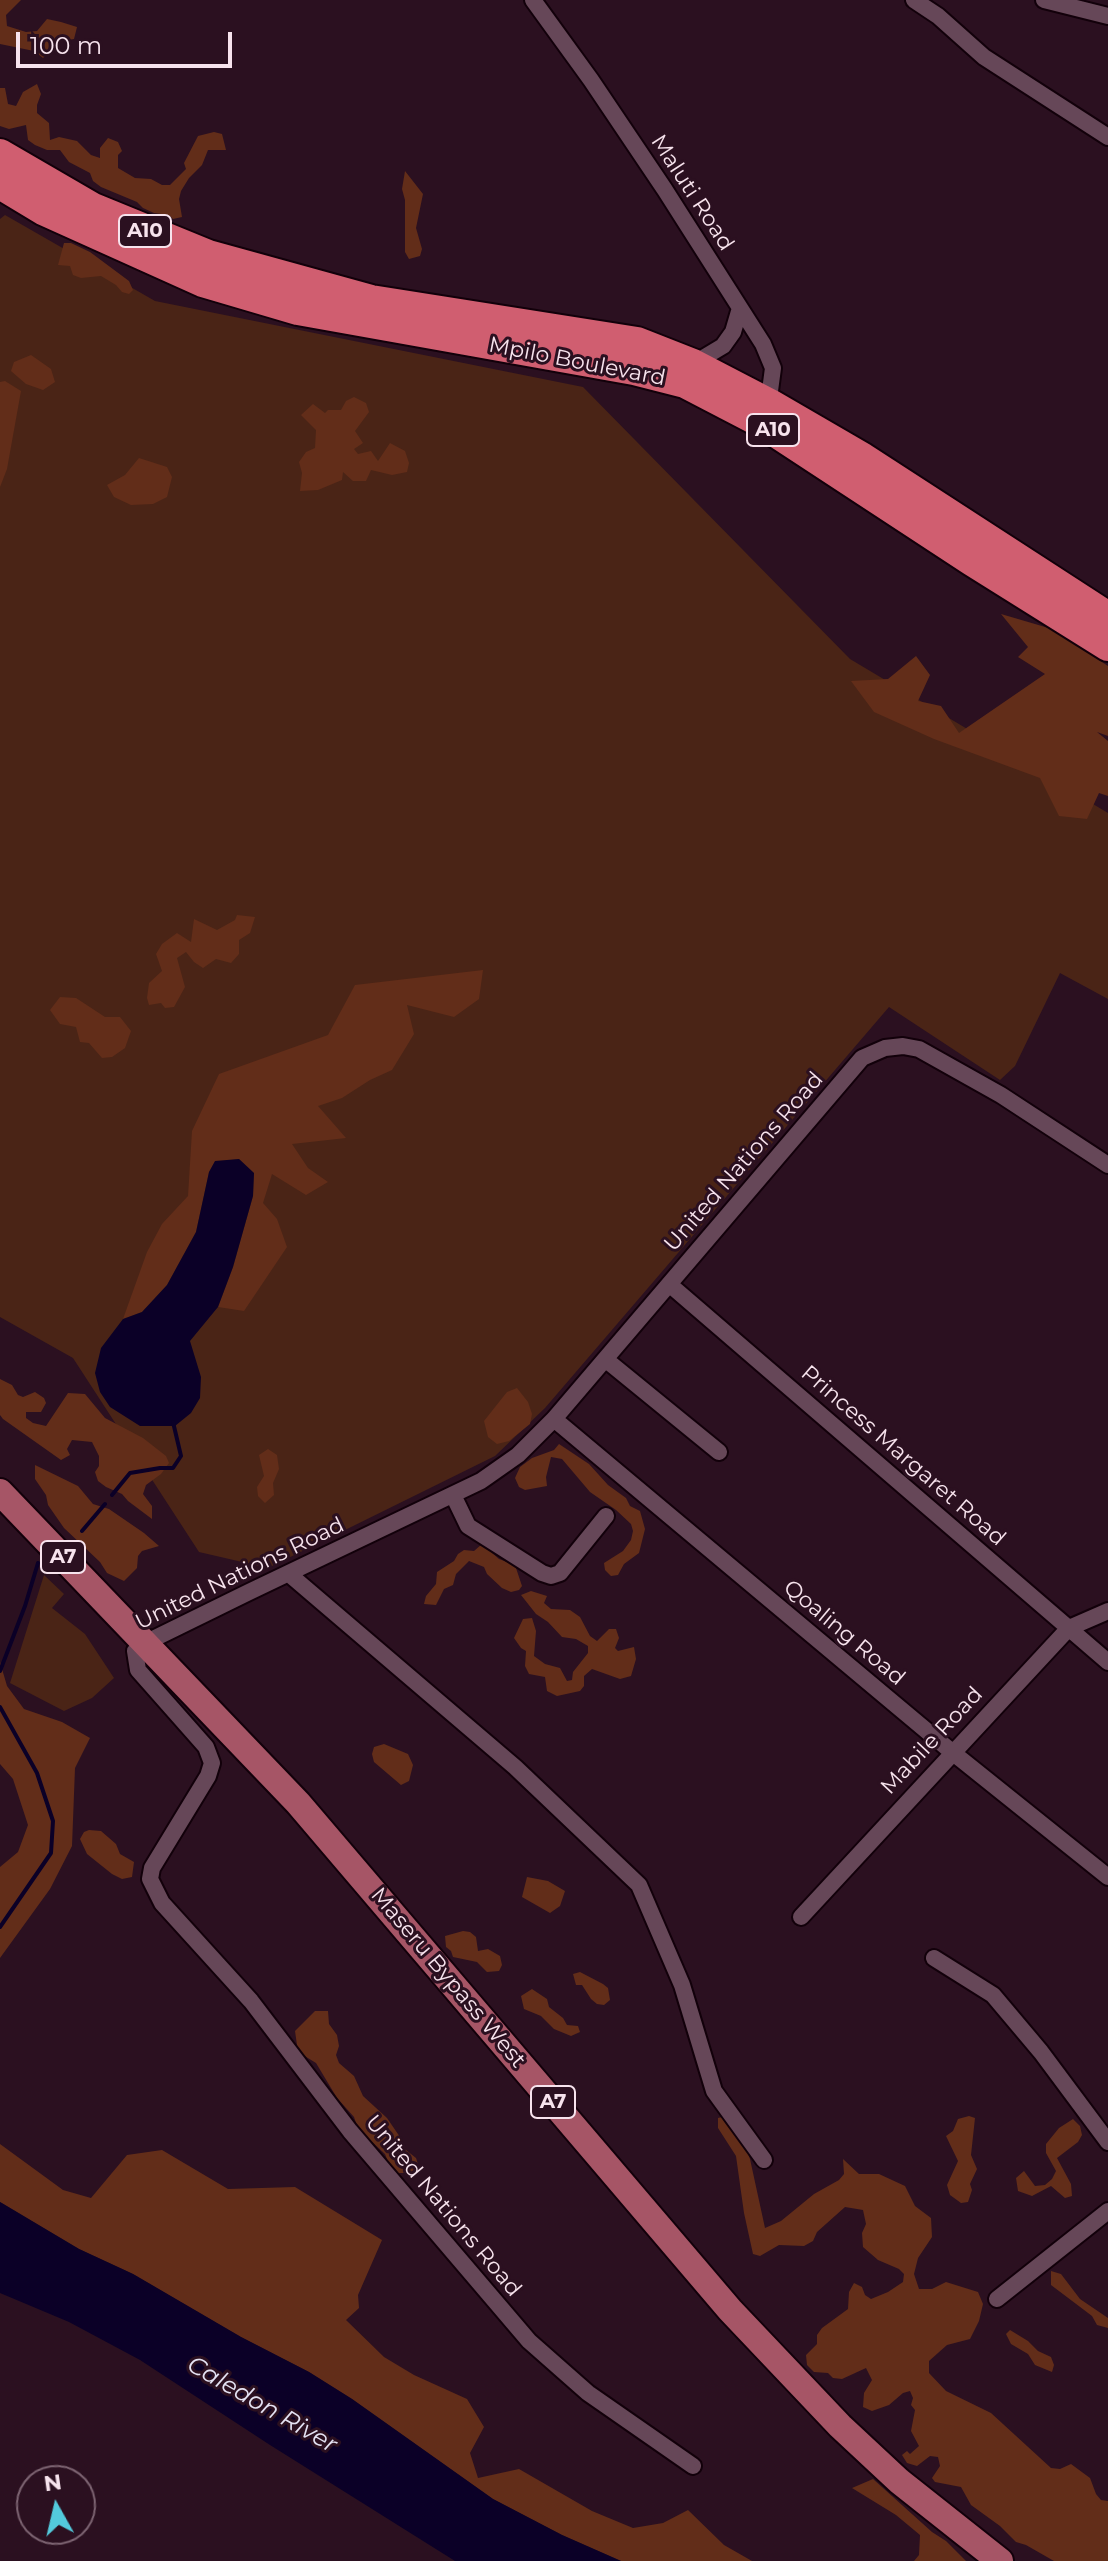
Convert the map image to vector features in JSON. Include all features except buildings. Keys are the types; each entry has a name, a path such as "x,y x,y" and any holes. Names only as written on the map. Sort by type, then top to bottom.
{"highway":[{"name":"Mpilo Boulevard","path":"0,154 93,208 208,255 371,300 637,342 693,364 972,561 1108,646"},
{"name":"Mpilo Boulevard","path":"0,184 43,210 203,282 298,310 634,370 685,383 765,413 863,458 1108,617"}],"main road":[{"name":"Maseru Bypass West","path":"0,1492 298,1803 730,2310 899,2481 1000,2561"}],"street":[{"name":"Maluti Road","path":"533,0 591,80 763,344 773,368 765,413"},
{"path":"914,0 937,8 984,57 1108,137"},
{"path":"1044,0 1108,16"},
{"path":"693,364 723,346 733,332 740,308"},
{"name":"United Nations Road","path":"693,2466 588,2393 529,2341 350,2131 251,2001 162,1903 150,1879 152,1868 190,1807 212,1763 206,1747 138,1670 135,1651 143,1644 481,1481 518,1455 554,1419 862,1058 885,1048 903,1046 919,1049 1001,1095 1108,1165"},
{"name":"Princess Margaret Road","path":"669,1284 1108,1662"},
{"path":"605,1359 719,1452"},
{"name":"Qoaling Road","path":"554,1419 952,1752 1108,1877"},
{"path":"453,1495 468,1526 551,1576 560,1573 606,1516"},
{"path":"289,1574 515,1767 639,1885 682,1985 714,2091 764,2160"},
{"name":"Mabile Road","path":"801,1917 1069,1628 1108,1611"},
{"path":"934,1958 993,1995 1041,2052 1108,2142"},
{"path":"997,2299 1108,2211"}],"shaded area":[{"path":"0,0 21,0 6,15 7,26 26,32 37,31 47,19 77,27 74,39 62,41 43,58 34,51 0,44"},
{"path":"37,84 41,94 37,113 49,123 50,140 59,137 77,141 91,155 100,158 100,148 108,138 118,142 122,151 118,155 118,168 135,178 170,185 186,169 184,163 198,136 214,132 222,134 226,150 208,150 202,165 189,178 179,199 182,217 173,219 169,215 154,213 101,187 93,181 90,173 69,162 60,150 47,150 35,145 28,140 26,125 9,129 0,126 0,88 5,88 8,104 16,106 23,92"},
{"path":"405,171 423,194 416,228 422,249 420,256 409,259 405,252 405,200 402,189"},
{"path":"5,215 155,301 583,387 850,659 1108,813 1108,999 1060,973 1015,1066 1000,1080 889,1007 545,1408 495,1456 268,1568 199,1552 73,1358 0,1317 0,219"},
{"path":"64,243 90,252 129,281 133,290 129,294 122,292 101,276 81,278 73,275 70,266 58,265"},
{"path":"31,355 51,369 55,382 43,390 26,384 11,371 14,362"},
{"path":"5,381 21,391 7,469 0,487 0,382"},
{"path":"354,397 366,403 369,412 355,431 363,443 354,449 358,454 371,451 378,461 390,443 405,451 409,463 407,472 392,475 371,470 366,481 353,481 343,472 342,480 318,490 300,491 302,473 299,462 306,452 315,448 316,430 301,415 313,404 325,413 341,410 346,401"},
{"path":"139,458 167,467 172,477 167,497 153,504 131,505 114,497 107,485 125,475"},
{"path":"1001,614 1052,629 1108,666 1108,736 1097,732 1108,741 1108,796 1099,793 1087,819 1059,816 1040,778 934,739 874,712 851,681 888,679 916,656 930,675 918,701 941,706 959,733 1045,674 1018,657 1028,647"},
{"path":"237,915 255,917 250,933 239,940 239,954 231,963 216,959 203,968 186,952 177,958 185,987 174,1007 165,1008 161,1003 149,1005 149,983 162,971 156,954 162,944 177,933 191,942 194,919 217,930 235,920"},
{"path":"483,970 479,999 454,1017 407,1005 414,1034 392,1070 342,1098 318,1106 346,1138 292,1144 308,1168 328,1182 306,1195 272,1174 263,1203 277,1219 287,1247 244,1311 218,1307 253,1196 254,1173 239,1159 215,1162 209,1172 196,1232 167,1285 142,1312 123,1319 147,1252 162,1224 188,1196 192,1131 219,1074 328,1035 355,985"},
{"path":"60,997 76,998 105,1017 120,1017 131,1031 125,1048 112,1057 102,1058 89,1043 80,1042 76,1027 60,1024 50,1010"},
{"path":"0,1379 12,1385 18,1395 23,1397 35,1392 44,1398 46,1403 41,1412 26,1412 26,1418 33,1423 46,1426 68,1393 85,1394 105,1418 143,1438 166,1456 169,1463 161,1474 146,1485 143,1494 152,1506 152,1519 122,1494 98,1481 95,1472 99,1466 99,1456 92,1442 72,1440 67,1449 70,1455 61,1460 3,1419 0,1415"},
{"path":"517,1388 528,1402 532,1414 530,1424 509,1441 497,1444 488,1437 484,1421 507,1392"},
{"path":"559,1444 589,1464 608,1485 626,1498 630,1506 640,1511 645,1529 639,1553 624,1564 618,1575 611,1576 605,1570 604,1563 623,1551 631,1540 631,1524 590,1492 562,1459 551,1457 547,1486 525,1490 519,1487 515,1478 520,1467 532,1458 554,1450"},
{"path":"268,1449 277,1455 279,1469 273,1483 274,1495 265,1503 258,1496 257,1487 264,1476 259,1455"},
{"path":"35,1465 78,1486 93,1504 109,1509 159,1546 142,1551 138,1556 137,1568 124,1581 107,1573 100,1562 64,1528 48,1505 46,1495 35,1479"},
{"path":"482,1544 499,1559 515,1565 522,1586 519,1590 511,1592 502,1588 484,1567 469,1561 456,1574 453,1585 444,1589 436,1605 424,1604 426,1596 436,1584 437,1572 464,1550 474,1551"},
{"path":"44,1575 64,1594 52,1608 85,1634 114,1678 92,1698 64,1711 10,1683"},
{"path":"531,1591 547,1596 544,1603 551,1609 570,1610 580,1617 590,1636 597,1641 609,1629 616,1629 619,1638 615,1648 618,1651 634,1647 636,1659 631,1676 620,1679 592,1669 584,1676 584,1686 580,1691 557,1696 547,1691 545,1677 529,1674 525,1666 526,1651 514,1638 523,1619 532,1618 536,1631 534,1656 545,1664 560,1668 567,1681 572,1680 573,1672 588,1653 588,1646 576,1639 562,1637 536,1614 521,1595"},
{"path":"0,1662 7,1686 24,1709 62,1722 90,1738 75,1768 72,1846 50,1889 0,1958 0,1867 18,1852 28,1825 13,1779 0,1764"},
{"path":"384,1744 408,1754 413,1765 409,1781 401,1785 374,1762 374,1747"},
{"path":"89,1830 101,1831 116,1844 120,1854 134,1862 132,1877 122,1879 112,1874 87,1854 80,1839"},
{"path":"527,1877 548,1881 565,1891 560,1906 550,1913 522,1897"},
{"path":"463,1931 476,1937 478,1951 488,1949 500,1956 502,1965 499,1971 487,1972 477,1962 453,1957 446,1947 445,1936"},
{"path":"580,1972 608,1988 610,2000 604,2005 597,2004 582,1985 576,1985 573,1974"},
{"path":"532,1989 547,1999 549,2007 567,2025 578,2026 580,2032 571,2036 524,2009 521,1996"},
{"path":"315,2011 328,2011 329,2024 337,2035 339,2046 336,2055 339,2063 354,2076 363,2096 387,2118 400,2137 401,2146 416,2158 419,2167 411,2173 398,2173 389,2164 385,2154 358,2129 354,2117 337,2098 316,2063 298,2052 295,2031"},
{"path":"726,2116 745,2145 750,2159 765,2228 781,2221 814,2194 839,2180 844,2174 843,2159 859,2174 879,2174 905,2186 915,2206 931,2218 932,2237 918,2258 914,2274 919,2289 932,2289 946,2282 978,2292 983,2304 970,2339 947,2345 929,2361 929,2373 946,2391 991,2413 1051,2468 1060,2469 1071,2464 1090,2478 1096,2494 1101,2500 1108,2501 1108,2561 1054,2561 1016,2542 971,2505 961,2487 935,2482 932,2478 940,2466 938,2457 930,2456 917,2466 907,2463 902,2455 907,2451 910,2454 919,2446 911,2431 915,2410 911,2405 913,2398 910,2391 889,2405 872,2411 863,2407 864,2393 872,2380 866,2368 842,2379 833,2378 828,2373 814,2372 807,2365 806,2355 817,2344 817,2335 822,2328 848,2309 849,2292 854,2283 862,2287 871,2299 903,2282 904,2274 878,2260 863,2247 862,2233 866,2224 863,2210 845,2207 817,2232 813,2241 804,2246 779,2245 760,2256 753,2254 736,2156 718,2128 718,2118"},
{"path":"975,2118 971,2155 977,2169 970,2184 972,2190 968,2202 961,2203 950,2195 947,2185 958,2161 946,2136 953,2131 958,2119"},
{"path":"1073,2119 1080,2126 1082,2135 1078,2142 1057,2158 1071,2184 1072,2196 1065,2198 1051,2186 1032,2196 1018,2191 1016,2178 1024,2171 1035,2186 1045,2185 1052,2179 1056,2171 1046,2153 1046,2144 1059,2128"},
{"path":"0,2144 63,2190 91,2198 127,2155 162,2150 228,2189 295,2187 382,2240 358,2295 359,2308 346,2320 384,2357 414,2375 467,2399 484,2427 470,2453 478,2478 519,2469 592,2511 633,2528 663,2523 688,2510 724,2545 752,2561 621,2561 493,2499 309,2372 241,2337 133,2274 79,2249 0,2202"},
{"path":"1051,2271 1061,2274 1080,2299 1108,2318 1108,2328 1097,2325 1092,2316 1051,2285"},
{"path":"1010,2330 1051,2357 1054,2365 1052,2372 1035,2365 1028,2354 1011,2344 1006,2334"},
{"path":"873,2479 966,2561 914,2561 919,2555 920,2535 896,2515 852,2488"}],"water":[{"path":"239,1159 254,1173 253,1196 218,1307 190,1341 201,1377 200,1398 191,1413 175,1426 140,1426 110,1407 100,1392 95,1373 101,1348 123,1319 142,1312 167,1285 196,1232 209,1172 215,1161"},
{"name":"Caledon River","path":"0,2202 79,2249 133,2274 241,2337 309,2372 493,2499 621,2561 455,2561 140,2360 69,2322 0,2293"}],"waterway":[{"path":"112,1495 130,1473 173,1468 181,1456 173,1422"},
{"path":"82,1531 105,1504"},
{"path":"0,1671 38,1563"},
{"path":"0,1707 37,1773 53,1821 51,1853 0,1927"}]}
